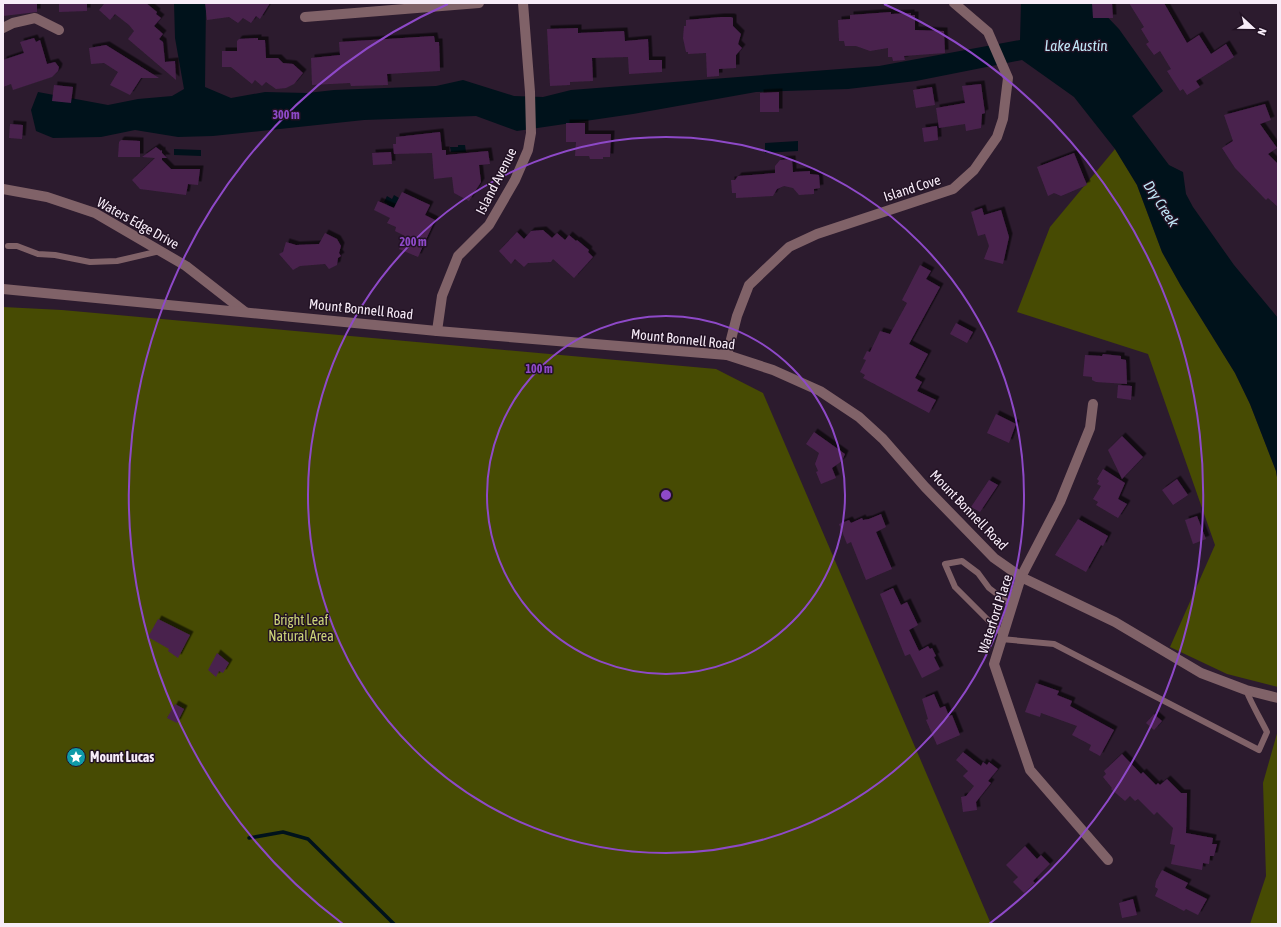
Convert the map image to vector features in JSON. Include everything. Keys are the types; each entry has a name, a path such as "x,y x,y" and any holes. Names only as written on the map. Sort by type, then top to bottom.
{"street":[{"path":"305,17 479,3"},
{"name":"Island Avenue","path":"437,331 441,302 458,256 490,225 515,180 528,150 531,133 530,92 523,3"},
{"name":"Island Cove","path":"727,355 737,316 749,285 789,247 817,234 953,190 974,170 997,137 1001,125 1008,78 988,32 954,3"},
{"path":"3,28 13,23 35,18 59,30"},
{"name":"Waters Edge Drive","path":"3,189 47,197 95,213 162,250 186,266 245,312"},
{"name":"Mount Bonnell Road","path":"3,289 437,331 727,355 773,370 820,391 860,417 883,439 925,487 994,558 1021,577 1115,622 1201,673 1246,690 1278,698"},
{"name":"Waterford Place","path":"1093,404 1090,428 1060,502 1021,577 1011,605 994,664 1030,770 1108,860"}],"lane":[{"path":"8,246 17,246 38,254 56,255 90,262 117,262 162,250"},
{"path":"1011,605 989,588 978,573 962,561 944,564 955,587 1002,637 1054,644 1259,750 1267,732 1260,718 1254,711 1246,690"}],"green space":[{"path":"1115,149 1137,185 1162,252 1181,286 1235,373 1250,404 1276,471 1278,483 1278,687 1227,674 1170,647 1215,545 1148,354 1017,312 1050,227"},
{"name":"Bright Leaf Natural Area","path":"3,307 62,310 716,369 763,393 991,924 3,924"},
{"path":"1278,730 1278,924 1250,924 1266,876 1263,783"}],"water":[{"path":"174,3 206,3 205,87 231,98 265,92 307,93 334,90 436,86 463,80 514,96 543,97 571,90 879,66 1020,40 1021,3 1094,3 1119,29 1163,91 1132,116 1169,165 1183,172 1186,194 1193,207 1234,265 1278,318 1278,483 1276,471 1250,404 1235,373 1181,286 1162,252 1137,185 1115,149 1074,97 1022,60 916,81 848,89 756,92 633,114 517,131 476,116 364,120 213,136 178,137 135,130 101,137 53,138 36,131 31,110 38,92 108,105 138,99 172,96 184,89 175,38"},
{"path":"798,141 798,151 765,153 765,143"},
{"path":"458,145 465,145 466,152 451,152 450,147 458,147"},
{"path":"174,149 201,150 201,156 174,155"},
{"path":"394,195 399,198 391,213 385,210 388,204 384,202 387,196 392,199"}],"building":[{"path":"3,3 37,3 37,12 3,16"},
{"path":"59,3 87,3 87,11 59,12"},
{"path":"102,3 146,3 157,12 156,14 161,18 154,26 163,34 159,39 163,42 165,62 175,61 176,80 128,39 134,31 129,25 115,14 110,20 99,10 104,4"},
{"path":"205,3 270,3 260,19 256,16 251,23 243,18 238,23 229,17 207,20"},
{"path":"1092,3 1112,3 1113,18 1093,18"},
{"path":"1129,3 1164,3 1187,43 1199,35 1211,54 1226,44 1234,57 1196,81 1200,87 1187,95 1183,89 1180,91 1167,71 1171,69 1160,51 1154,55 1146,44 1149,42 1141,29 1144,27"},
{"path":"891,12 891,14 911,13 911,15 915,15 915,30 944,31 945,53 904,56 905,60 893,61 892,57 888,57 888,48 870,51 856,46 845,46 844,41 839,41 838,20 850,19 850,15"},
{"path":"721,17 733,18 733,26 741,34 738,44 742,48 736,55 736,68 719,69 719,76 707,77 706,53 688,54 688,52 686,52 683,38 684,26 686,26 686,20"},
{"path":"578,28 578,33 624,31 625,41 648,39 649,60 662,60 662,72 629,74 628,57 592,58 593,81 570,82 570,85 550,86 547,29"},
{"path":"434,36 435,42 439,42 440,71 387,74 388,85 351,86 350,83 312,85 311,58 340,55 339,42"},
{"path":"34,38 36,42 40,40 47,64 55,62 59,67 58,71 52,77 13,90 11,84 3,87 3,60 24,53 20,42"},
{"path":"258,38 258,40 265,40 266,58 278,58 283,63 293,64 303,73 294,84 286,88 276,89 266,82 262,86 255,80 252,84 231,67 222,67 222,51 237,51 237,41 239,39"},
{"path":"106,45 159,78 141,78 130,95 110,85 118,72 104,63 91,64 89,48"},
{"path":"981,84 985,113 982,114 981,128 966,131 965,124 939,128 936,108 965,103 962,86"},
{"path":"54,85 73,87 71,103 52,101"},
{"path":"932,87 935,105 916,108 913,90"},
{"path":"779,92 779,112 760,112 760,93"},
{"path":"1265,104 1271,120 1260,124 1277,148 1268,154 1278,164 1278,207 1268,198 1266,200 1235,168 1222,148 1233,141 1224,115"},
{"path":"566,123 585,123 585,134 611,134 610,157 603,157 603,159 590,159 589,156 575,156 576,142 566,142"},
{"path":"10,124 23,125 22,139 9,138"},
{"path":"937,126 938,140 924,142 922,128"},
{"path":"440,132 442,150 446,150 446,155 488,151 490,164 479,165 481,182 469,201 454,193 452,177 434,179 432,153 394,154 393,144 396,144 396,137"},
{"path":"121,140 140,141 140,157 118,157 119,142"},
{"path":"156,147 161,151 162,150 162,153 167,158 162,158 162,160 171,169 200,169 198,185 188,184 186,195 140,189 132,180 155,158 142,157"},
{"path":"391,152 392,164 373,165 372,153"},
{"path":"1074,153 1087,185 1061,196 1054,193 1048,196 1037,167"},
{"path":"792,159 793,172 810,171 810,174 819,175 820,188 814,189 814,194 799,195 793,188 784,186 777,189 773,196 736,198 736,193 732,193 731,180 735,180 738,176 775,173 775,166 780,160"},
{"path":"402,192 430,205 425,215 435,220 418,257 399,249 405,236 395,231 396,227 387,223 390,218 374,210 378,201 394,208"},
{"path":"982,208 984,215 1001,210 1009,237 1003,264 984,259 989,246 985,234 978,236 971,212"},
{"path":"543,230 552,238 557,233 565,240 569,235 589,250 588,252 593,257 574,278 553,259 551,262 528,263 524,267 515,259 511,264 499,251 517,232 524,239 531,231"},
{"path":"325,233 337,239 341,246 339,253 341,256 338,258 337,265 329,269 325,264 300,266 293,270 279,254 283,252 286,242 296,245 319,244"},
{"path":"920,265 931,271 926,279 940,287 909,344 928,354 915,378 922,382 917,391 936,400 929,413 863,378 865,375 860,372 866,360 863,359 867,351 870,352 880,331 890,334 907,303 902,300"},
{"path":"956,323 973,332 967,343 950,334"},
{"path":"1103,354 1121,356 1121,359 1126,360 1127,384 1096,382 1092,380 1092,377 1083,376 1085,355 1102,356"},
{"path":"1118,385 1132,386 1131,400 1117,398"},
{"path":"996,414 1016,424 1009,443 987,433"},
{"path":"814,432 845,454 842,461 832,468 836,478 821,484 816,472 818,471 815,464 819,453 806,444"},
{"path":"1122,436 1143,457 1122,479 1108,450"},
{"path":"1103,469 1125,483 1118,499 1127,504 1118,518 1096,505 1098,502 1093,499 1101,486 1097,484 1099,481 1097,479"},
{"path":"1177,479 1188,495 1173,505 1162,490"},
{"path":"989,480 998,485 980,512 971,507"},
{"path":"881,514 886,527 876,532 892,569 866,580 851,542 847,544 839,524 849,520 851,523 862,518 863,520 869,519"},
{"path":"1197,516 1206,539 1193,544 1185,520"},
{"path":"1078,519 1108,536 1103,546 1101,545 1086,572 1055,555"},
{"path":"893,588 901,605 907,602 918,625 909,630 919,651 928,646 930,649 932,648 936,656 934,657 940,669 922,678 910,654 905,656 880,594"},
{"path":"158,619 190,635 178,658 168,651 169,649 148,637"},
{"path":"217,653 229,663 223,673 219,671 216,677 208,670"},
{"path":"1036,683 1059,691 1057,695 1072,701 1070,706 1114,730 1100,756 1089,750 1091,745 1072,735 1077,726 1041,713 1040,717 1025,712"},
{"path":"934,694 940,708 945,706 949,716 952,715 960,735 937,745 926,720 928,719 922,699"},
{"path":"175,704 184,709 177,723 167,718"},
{"path":"1154,714 1162,721 1154,730 1146,723"},
{"path":"963,752 981,766 983,762 987,765 989,762 998,769 988,781 991,783 976,802 977,810 963,812 961,797 966,796 974,786 963,776 968,771 956,760"},
{"path":"1122,754 1141,774 1143,772 1156,785 1158,783 1160,785 1167,779 1181,793 1187,793 1186,833 1213,838 1212,844 1217,844 1214,856 1210,856 1209,864 1203,863 1202,870 1171,864 1175,845 1170,844 1173,828 1157,812 1154,815 1138,799 1135,801 1130,796 1125,801 1111,789 1112,788 1103,777 1106,774 1104,771"},
{"path":"1025,846 1037,859 1041,855 1050,864 1033,881 1035,883 1024,893 1013,882 1018,877 1006,865"},
{"path":"1162,870 1188,883 1185,888 1207,899 1198,915 1186,909 1184,911 1155,896 1158,889 1155,887 1156,881"},
{"path":"1133,899 1137,915 1122,918 1119,903"}],"waterway":[{"path":"249,838 283,832 308,839 394,924"}],"place":[{"name":"Mount Lucas","path":"76,757"}],"water label":[{"name":"Lake Austin","path":"1076,46"},
{"name":"Dry Creek","path":"1161,204"}]}
